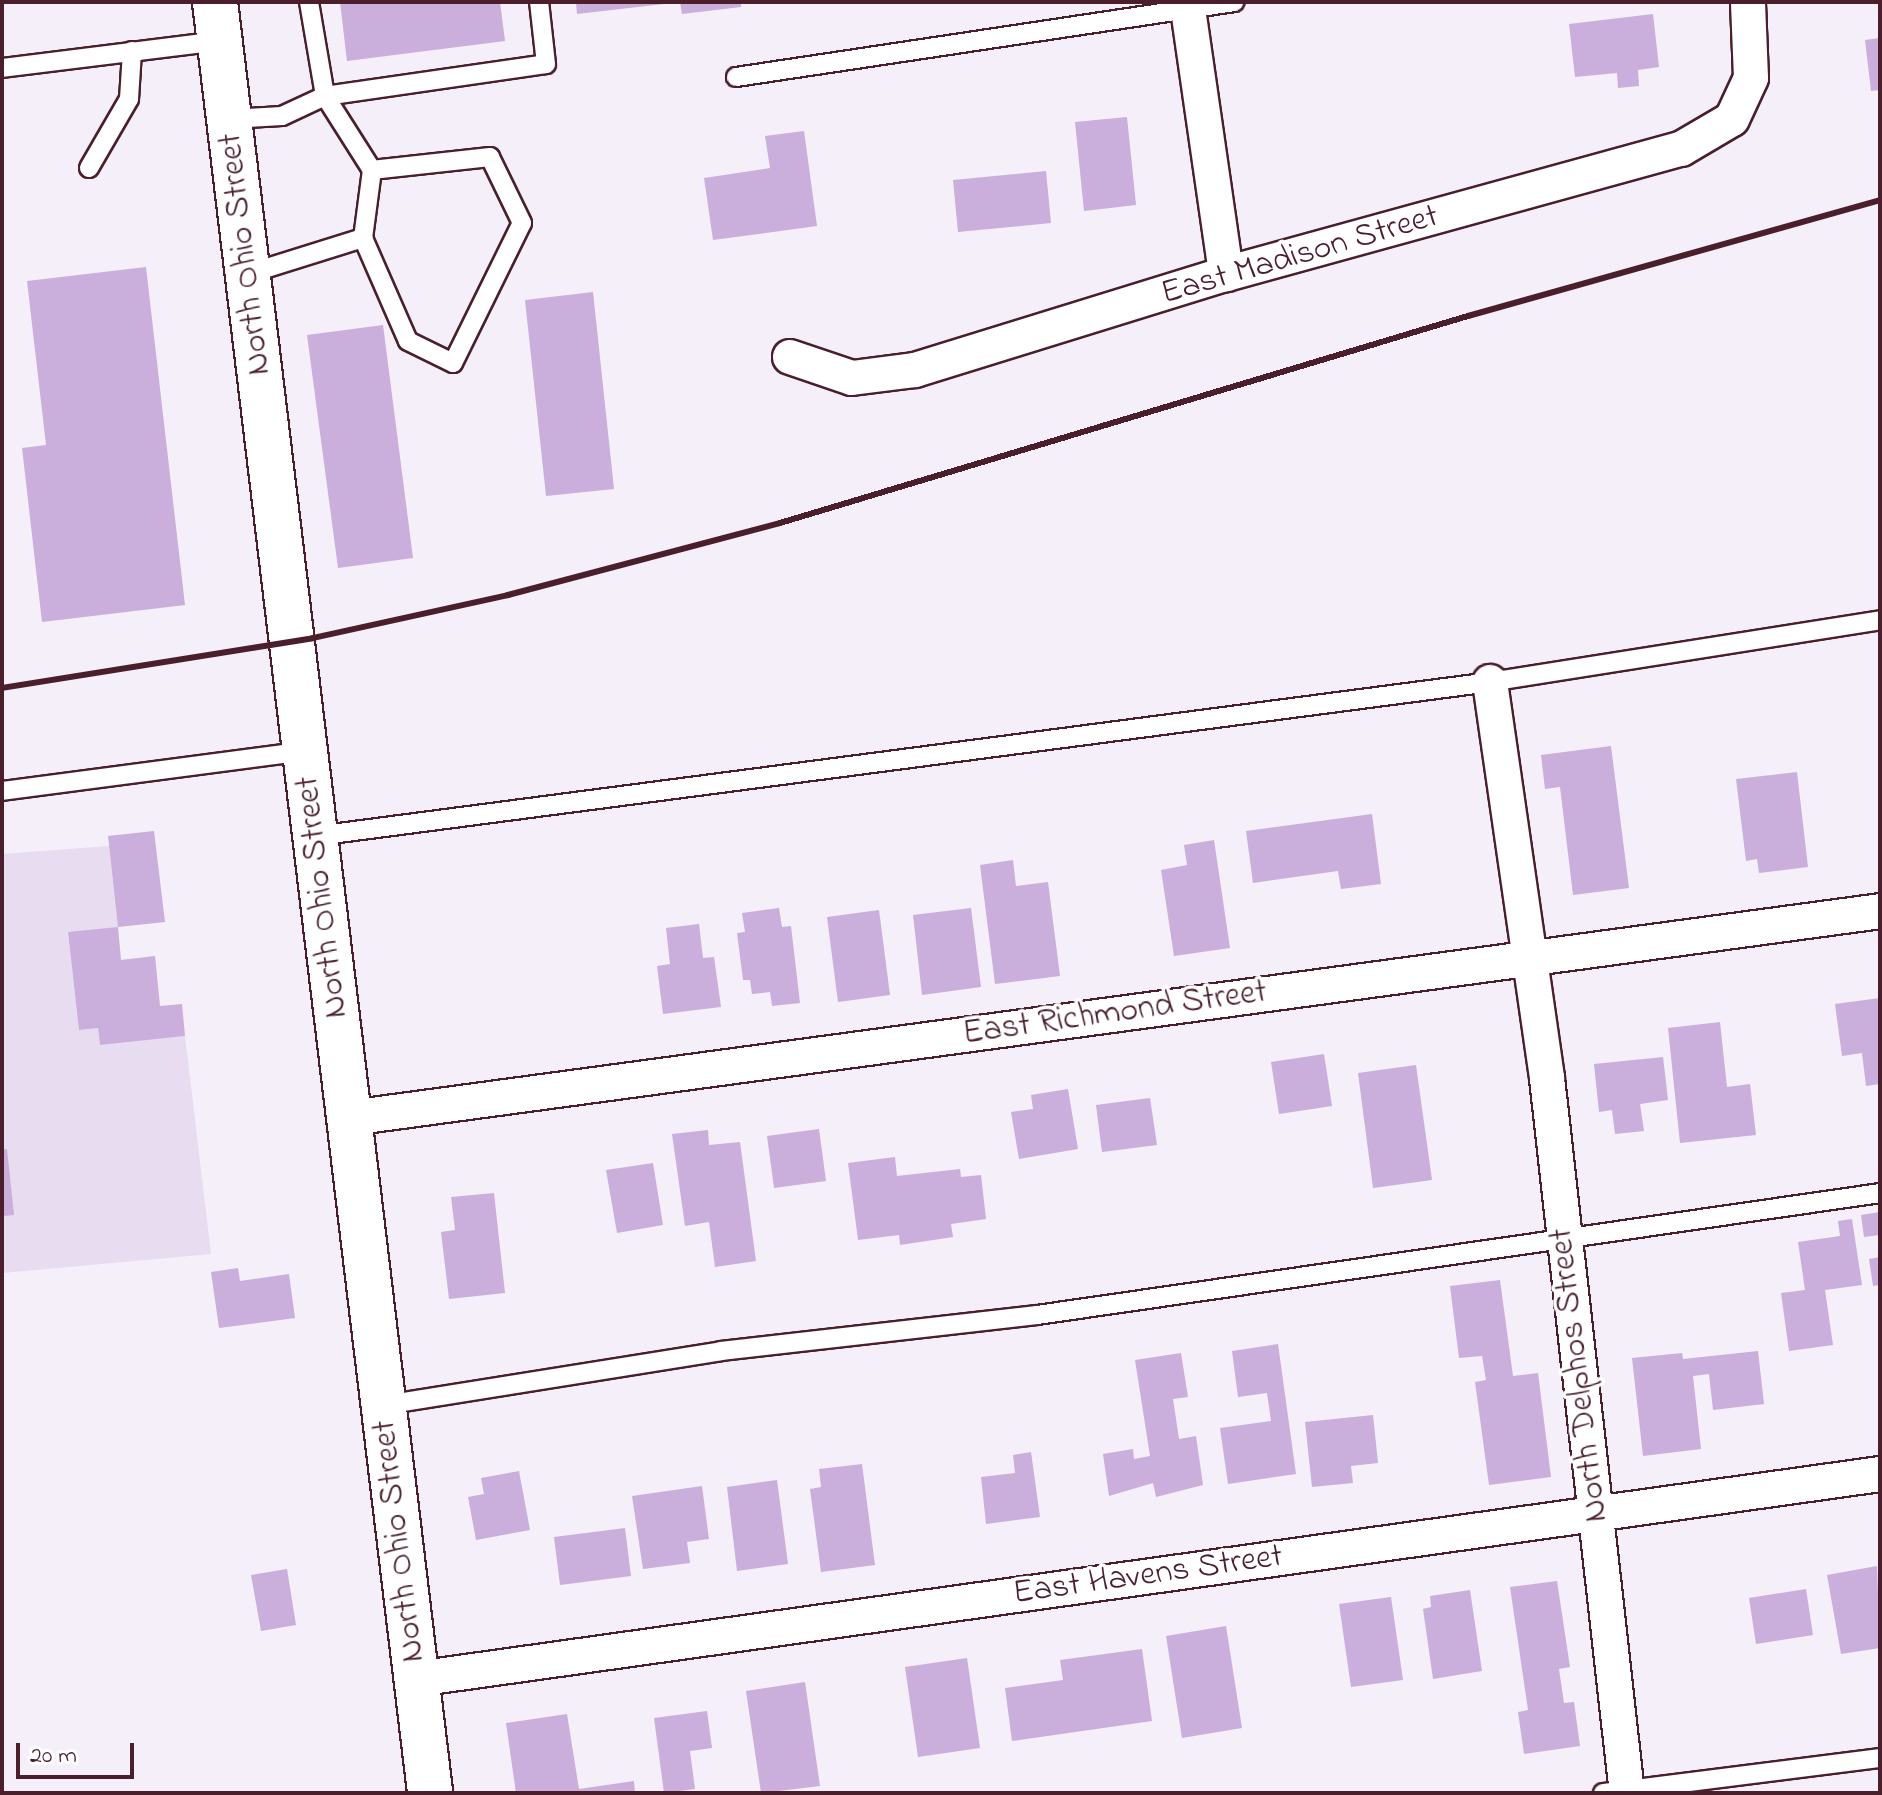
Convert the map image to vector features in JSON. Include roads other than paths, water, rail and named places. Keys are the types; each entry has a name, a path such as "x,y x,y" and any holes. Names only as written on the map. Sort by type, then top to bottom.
{"street":[{"name":"East Madison Street","path":"790,357 852,378 915,370 1226,274 1681,149 1732,119 1751,78 1753,48 1748,2"},
{"path":"1188,5 1226,274"},
{"name":"North Ohio Street","path":"218,22 430,1793"},
{"name":"North Delphos Street","path":"1490,682 1528,958 1597,1513 1619,1792"},
{"name":"East Richmond Street","path":"350,1118 1880,911"},
{"name":"East Havens Street","path":"416,1679 1880,1474"}],"lane":[{"path":"309,2 325,96 372,170 363,238 408,341 453,363 522,223 490,157 372,170"},
{"path":"230,119 282,116 325,96 546,64 539,2"},
{"path":"736,77 1188,5 1234,2"},
{"path":"2,68 132,51 218,22"},
{"path":"89,168 129,99 132,51"},
{"path":"248,274 363,238"},
{"path":"316,836 1490,682 1880,620"},
{"path":"2,791 305,751"},
{"path":"385,1405 721,1351 1037,1315 1880,1193"},
{"path":"1619,1792 1880,1758"}],"railway":[{"path":"2,688 313,638 508,595 780,523 1468,316 1880,200"}]}
